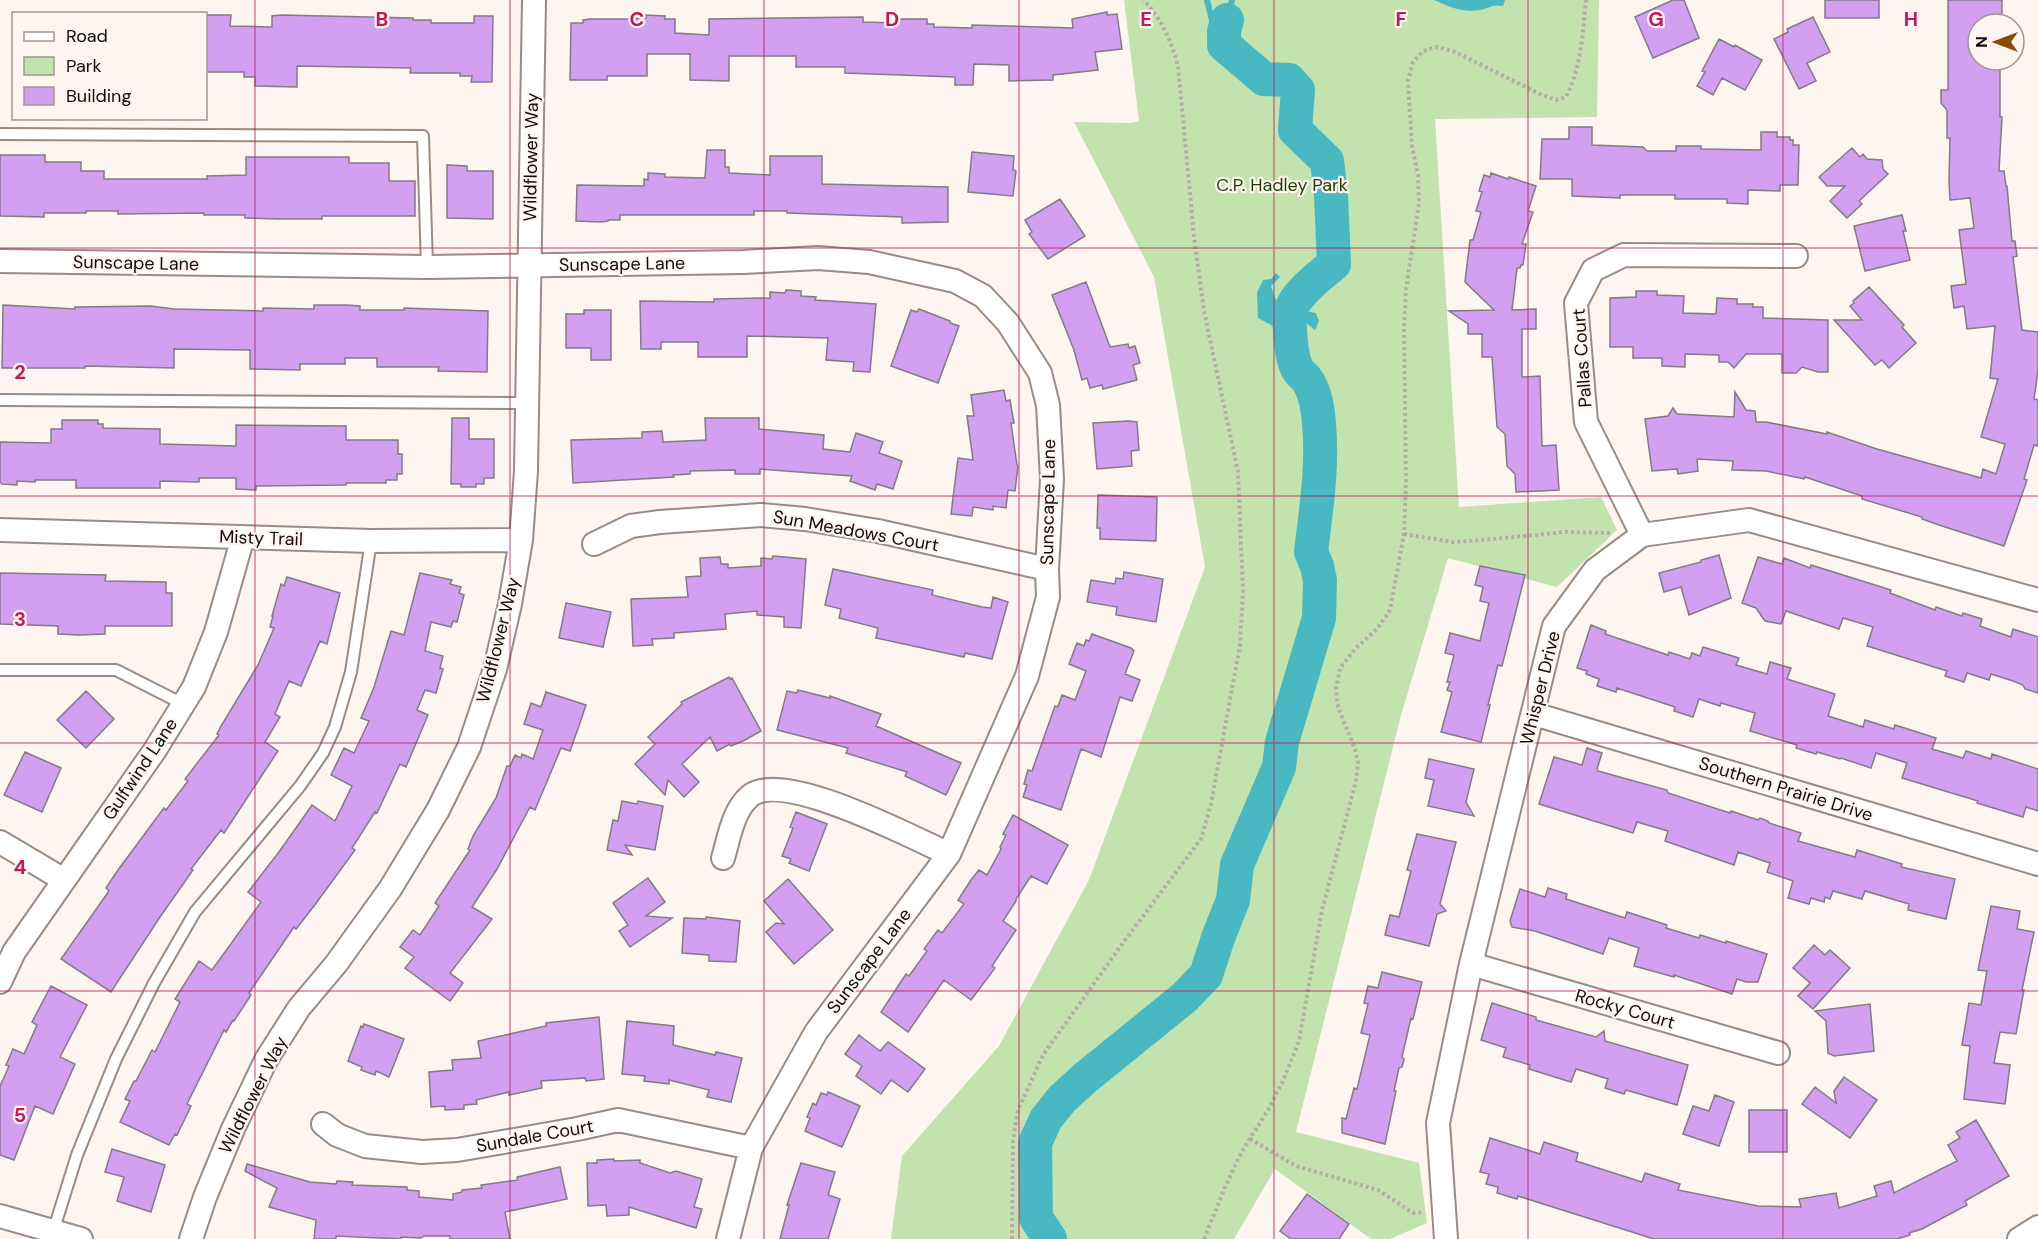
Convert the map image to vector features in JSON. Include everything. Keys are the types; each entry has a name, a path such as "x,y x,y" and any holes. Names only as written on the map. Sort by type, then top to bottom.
{"street":[{"name":"Wildflower Way","path":"191,1239 205,1197 233,1129 266,1060 299,1008 336,964 349,942 390,889 438,810 469,747 495,669 521,540 526,471 534,0"},
{"name":"Pallas Court","path":"1642,535 1586,422 1576,303 1593,270 1624,255 1796,256"},
{"name":"Sunscape Lane","path":"0,261 427,267 743,262 818,258 869,262 955,281 983,296 1008,323 1040,373 1048,405 1052,479 1047,569 1048,597 1027,676 949,854 816,1032 751,1148 728,1239"},
{"name":"Sun Meadows Court","path":"594,544 631,526 761,515 805,519 878,531 1047,569"},
{"name":"Whisper Drive","path":"1446,1239 1438,1123 1472,964 1554,626 1595,570 1642,535 1749,520 2036,593"},
{"name":"Misty Trail","path":"0,530 371,541 521,540"},
{"name":"Gulfwind Lane","path":"0,982 14,952 155,750 194,687 216,632 243,537"},
{"name":"Southern Prairie Drive","path":"1534,714 2038,864"},
{"path":"723,858 737,813 751,795 777,789 845,807 949,854"},
{"path":"0,842 64,880"},
{"name":"Rocky Court","path":"1472,964 1778,1053"},
{"name":"Sundale Court","path":"322,1124 337,1136 365,1146 422,1152 457,1150 577,1130 618,1120 751,1148"},
{"path":"0,1216 81,1239"},
{"path":"2019,1239 2038,1227"}],"lane":[{"path":"0,134 423,136 427,267"},
{"path":"0,400 527,403"},
{"path":"53,1232 77,1155 116,1059 160,973 195,912 300,786 323,753 351,672 371,541"},
{"path":"0,670 116,670 183,704"}],"path":[{"path":"1012,1239 1013,1141 1018,1110 1043,1055 1201,839 1211,804 1240,645 1243,591 1238,472 1204,311 1194,236 1178,66 1173,47 1165,31 1144,0"},
{"path":"1204,1239 1226,1185 1283,1081 1299,1041 1322,910 1356,780 1358,763 1355,748 1338,707 1336,689 1340,668 1356,648 1377,629 1390,610 1404,534 1406,472 1404,328 1406,289 1419,203 1418,175 1412,146 1408,81 1413,62 1423,51 1437,47 1455,52 1542,95 1556,100 1566,97 1573,83 1584,28 1586,0"},
{"path":"1404,534 1453,542 1565,532 1618,532"},
{"path":"1250,1139 1296,1166 1378,1191 1413,1213 1444,1208"}],"green space":[{"name":"C.P. Hadley Park","path":"1124,0 1599,0 1597,117 1435,119 1459,507 1601,497 1617,530 1557,587 1448,558 1401,715 1296,1132 1419,1163 1427,1223 1390,1239 1371,1239 1275,1169 1234,1239 891,1239 902,1156 999,1046 1089,880 1205,567 1154,277 1074,122 1131,123 1139,121"}],"water":[{"path":"1434,0 1505,0 1503,6 1468,11"},
{"path":"1276,273 1280,277 1271,286 1278,306 1287,305 1296,289 1305,284 1306,289 1297,304 1301,310 1316,313 1319,321 1315,330 1300,318 1290,337 1280,337 1271,325 1258,318 1257,293 1263,280 1271,279"}],"building":[{"path":"1673,0 1684,0 1699,38 1653,58 1635,17"},
{"path":"1825,0 1879,0 1879,18 1825,18"},
{"path":"1948,0 2002,0 2002,12 1966,12 1966,72 2000,72 2000,117 2002,117 1999,171 2004,171 2012,241 2015,241 2017,256 2013,257 2022,330 2038,332 2038,371 2034,399 2038,400 2038,446 2034,445 2024,479 2027,480 2004,546 1862,499 1862,496 1805,477 1804,479 1766,471 1732,470 1733,461 1697,459 1698,471 1678,474 1677,469 1652,471 1645,419 1668,416 1673,408 1677,414 1734,417 1735,392 1746,410 1755,411 1756,422 1827,434 1827,432 1877,449 1981,478 1983,469 1996,474 2005,444 1981,437 1998,379 1990,378 1995,326 1967,329 1964,306 1954,308 1951,286 1966,284 1959,230 1974,228 1970,198 1950,200 1950,138 1947,138 1947,110 1941,103 1941,90 1948,90"},
{"path":"1107,12 1107,15 1117,14 1122,49 1095,52 1098,70 1053,75 1053,80 1009,81 1009,65 974,64 973,85 955,85 955,77 845,73 845,67 796,67 796,56 729,56 729,81 690,80 690,54 647,54 647,76 607,76 607,80 570,80 571,23 583,23 583,20 590,19 665,16 665,19 675,19 675,33 709,35 709,19 863,17 863,22 898,23 898,19 927,19 927,24 934,24 934,27 972,28 972,25 1073,28 1072,19"},
{"path":"207,15 231,15 230,26 272,27 272,16 281,15 413,18 413,20 431,20 431,23 474,23 474,16 493,16 492,82 471,82 472,76 460,76 460,73 410,73 411,68 297,66 297,87 255,86 255,77 244,77 244,72 207,72"},
{"path":"1813,17 1830,52 1807,63 1816,81 1799,89 1774,39 1788,32 1787,29"},
{"path":"1719,39 1762,60 1745,90 1722,78 1713,95 1697,86 1705,72 1702,71"},
{"path":"1569,127 1592,127 1592,145 1643,147 1647,151 1676,151 1676,146 1701,146 1701,149 1761,150 1761,132 1777,132 1777,137 1790,137 1793,145 1799,145 1798,185 1780,185 1780,191 1748,190 1748,204 1727,203 1727,199 1675,199 1675,195 1620,195 1620,198 1572,196 1572,179 1540,179 1542,139 1569,139"},
{"path":"1852,148 1860,157 1863,154 1867,159 1882,160 1883,169 1888,174 1859,201 1862,204 1847,218 1830,201 1845,186 1827,186 1819,177"},
{"path":"707,150 725,150 725,167 729,167 729,173 770,175 770,156 822,156 822,184 948,187 948,222 902,223 902,217 787,213 787,211 754,211 754,215 620,215 620,220 576,221 577,185 644,186 644,179 648,180 648,173 665,174 665,177 705,178"},
{"path":"972,152 1014,156 1013,170 1016,171 1013,196 968,192"},
{"path":"0,155 45,155 45,162 81,162 81,171 104,171 104,179 207,179 207,176 246,175 246,157 349,157 349,163 389,163 389,181 415,181 415,216 322,216 322,219 279,219 245,218 245,215 204,215 204,213 118,214 118,211 86,211 86,213 44,213 44,217 0,216"},
{"path":"447,165 467,166 467,171 493,171 493,219 447,218"},
{"path":"1491,173 1536,186 1528,211 1533,212 1522,244 1526,244 1523,265 1517,268 1512,310 1536,309 1536,329 1522,329 1522,377 1540,376 1542,446 1556,445 1559,490 1516,492 1515,474 1507,466 1505,434 1497,427 1492,357 1482,357 1482,334 1468,334 1468,324 1449,311 1494,310 1465,282 1470,240 1473,240 1481,212 1476,211 1482,192 1479,191 1484,175 1490,177"},
{"path":"1060,199 1085,236 1048,259 1029,234 1032,232 1025,220"},
{"path":"1902,215 1906,231 1903,231 1910,260 1865,271 1854,226"},
{"path":"1086,282 1110,347 1128,344 1129,348 1135,346 1140,363 1133,365 1137,380 1103,389 1102,385 1090,388 1087,378 1082,380 1074,350 1052,295"},
{"path":"1869,287 1904,325 1902,327 1916,343 1889,368 1882,360 1875,365 1834,320 1862,320 1850,306"},
{"path":"786,290 801,291 801,296 816,297 815,300 876,304 870,372 853,371 854,362 826,360 828,338 747,336 747,357 698,357 698,342 661,342 661,349 641,349 640,301 714,302 714,299 770,298 770,292 785,293"},
{"path":"1636,291 1657,291 1657,295 1684,296 1683,313 1716,314 1717,298 1737,299 1737,304 1753,304 1753,307 1763,307 1763,318 1828,320 1828,372 1818,372 1802,367 1796,373 1782,373 1782,354 1746,354 1734,368 1728,362 1719,362 1719,355 1685,354 1685,367 1662,366 1662,358 1633,358 1633,347 1610,347 1610,298 1636,297"},
{"path":"3,305 75,309 75,307 150,306 174,309 263,311 263,308 314,309 314,305 347,305 360,306 360,310 404,310 404,308 488,311 487,372 438,371 439,367 377,367 377,358 345,358 345,364 300,364 300,370 250,369 250,350 174,349 174,368 85,366 85,368 2,368"},
{"path":"919,309 959,326 938,383 891,366 911,310 917,312"},
{"path":"584,310 611,310 611,360 591,360 591,348 566,348 566,314 584,314"},
{"path":"1004,390 1006,401 1010,400 1014,423 1011,423 1018,466 1015,491 1008,490 1006,508 993,506 993,510 973,507 972,516 951,514 958,458 973,460 967,416 974,416 971,395"},
{"path":"452,418 469,418 469,439 494,439 494,478 484,478 484,484 476,484 476,487 461,487 461,484 451,484"},
{"path":"705,418 759,418 759,429 824,435 823,449 850,452 856,433 883,442 879,453 902,461 893,489 877,484 875,490 850,481 852,476 760,469 760,474 735,474 735,470 690,471 690,474 673,475 674,477 573,483 571,440 642,438 642,432 662,431 663,442 706,440"},
{"path":"62,420 98,420 98,424 103,424 103,428 160,429 160,444 236,446 236,425 346,426 346,440 398,440 398,454 402,454 402,474 397,474 397,480 386,480 386,483 256,486 256,490 236,489 236,478 199,478 199,482 160,481 160,488 76,488 76,480 35,480 35,482 17,481 17,485 2,484 0,482 0,442 51,443 51,429 62,429"},
{"path":"1137,422 1139,450 1131,451 1132,466 1097,469 1093,423"},
{"path":"1098,495 1157,497 1156,541 1100,539 1100,528 1097,528"},
{"path":"1719,555 1731,598 1689,615 1681,587 1664,592 1659,573"},
{"path":"773,556 806,559 801,628 784,627 784,617 757,615 757,611 725,614 726,629 674,633 674,638 652,639 653,645 633,646 631,599 688,597 686,577 701,576 700,558 720,557 721,564 728,564 728,568 761,566 761,558 772,559"},
{"path":"1758,557 1782,564 1784,558 1810,568 1811,565 1891,590 1890,593 1935,610 1936,607 1962,616 1963,613 1982,619 1980,626 2011,637 2013,629 2038,637 2038,693 1991,674 1989,680 1967,673 1964,682 1945,676 1947,671 1867,646 1873,627 1843,618 1839,629 1786,611 1781,624 1765,621 1756,608 1742,603"},
{"path":"1480,566 1525,575 1502,666 1498,665 1481,742 1441,732 1452,692 1447,690 1450,682 1447,682 1454,655 1445,653 1450,633 1480,641 1489,603 1480,601 1483,587 1475,585"},
{"path":"833,569 933,590 932,595 982,607 991,608 993,597 1008,602 992,659 965,653 964,657 876,638 878,628 839,618 841,609 825,605"},
{"path":"1124,572 1163,579 1156,622 1116,615 1117,607 1087,602 1091,580 1115,584 1116,578 1123,579"},
{"path":"0,573 106,575 105,581 166,582 166,593 172,593 172,626 105,626 105,634 79,635 58,634 58,626 0,624"},
{"path":"420,573 452,580 450,584 461,587 459,593 464,595 457,622 453,621 451,627 431,622 425,651 443,656 440,668 443,669 436,693 425,690 417,710 428,715 406,767 400,764 377,813 375,812 352,848 355,850 296,929 294,927 249,993 251,995 234,1021 226,1032 224,1030 187,1104 191,1106 177,1135 175,1134 169,1145 120,1122 130,1101 125,1099 152,1050 155,1052 180,1002 175,999 199,961 212,970 261,902 248,892 312,805 335,821 352,786 331,775 344,748 354,753 369,721 361,718 374,687 391,631 404,635"},
{"path":"287,577 340,593 327,644 320,641 301,686 289,681 275,714 280,717 265,742 278,751 224,833 221,830 191,869 193,870 111,992 61,959 109,891 106,888 118,870 164,808 166,810 188,781 185,779 219,735 217,734 221,726 258,665 274,628 270,627 272,616 281,584 284,586"},
{"path":"566,603 611,612 603,647 559,638"},
{"path":"1591,625 1606,631 1605,634 1668,655 1669,652 1690,659 1692,653 1700,656 1703,647 1739,658 1736,665 1767,674 1770,662 1791,668 1787,679 1835,694 1828,716 1863,727 1865,720 1894,729 1895,725 1936,738 1932,749 1963,758 1966,751 1991,759 1992,754 2038,769 2038,811 2026,807 2023,817 1902,778 1907,763 1876,753 1871,768 1841,758 1796,748 1797,745 1750,731 1755,713 1721,703 1720,706 1699,699 1693,717 1674,711 1675,707 1617,688 1616,692 1597,686 1599,679 1577,668"},
{"path":"1092,634 1131,648 1134,651 1125,674 1140,680 1132,701 1120,697 1101,757 1081,749 1061,810 1023,797 1027,785 1024,784 1028,770 1032,771 1055,706 1058,707 1062,695 1075,700 1086,671 1069,664 1077,643 1084,646"},
{"path":"729,677 732,678 761,731 717,751 710,737 682,764 699,782 684,797 668,780 665,795 635,764 655,744 648,737 682,704 681,702"},
{"path":"798,690 830,698 830,696 881,714 876,726 961,763 946,795 905,776 907,772 846,753 848,748 777,730 787,691 797,693"},
{"path":"86,691 114,719 86,748 57,720"},
{"path":"546,692 586,705 570,751 561,748 535,810 530,807 497,869 472,907 492,919 450,973 463,983 450,1001 405,968 414,957 400,947 413,930 420,935 439,906 435,903 470,850 468,849 473,836 496,798 507,766 510,766 515,755 521,758 522,754 533,759 543,730 524,724 531,703 541,707"},
{"path":"1587,748 1602,753 1598,771 1667,790 1668,793 1730,813 1731,811 1758,820 1760,818 1801,833 1798,841 1855,857 1857,850 1902,864 1901,867 1955,879 1946,919 1908,910 1909,904 1865,891 1862,899 1833,891 1830,899 1825,897 1824,902 1811,898 1809,904 1788,898 1793,881 1767,872 1770,863 1738,852 1734,865 1665,841 1668,831 1637,822 1633,833 1539,804 1554,757 1582,765"},
{"path":"25,752 61,768 42,812 4,795"},
{"path":"1429,759 1474,769 1466,802 1474,816 1428,806 1434,780 1425,778"},
{"path":"622,801 637,804 638,801 663,806 655,850 625,845 632,855 607,850 613,820 618,821"},
{"path":"796,812 827,824 809,871 789,863 791,859 782,856 793,828 790,827"},
{"path":"1013,815 1068,845 1047,884 1031,876 1016,899 1003,921 1016,930 992,966 995,968 971,1000 944,980 908,1032 881,1012 906,974 909,976 927,951 924,949 938,930 942,933 964,904 958,900 971,880 979,870 987,875 1001,849 1006,835 1003,834"},
{"path":"1417,834 1456,842 1440,904 1446,911 1437,914 1429,946 1385,935 1390,915 1399,917 1411,871 1407,870"},
{"path":"648,878 665,902 646,916 672,918 630,947 619,931 628,925 613,903"},
{"path":"788,879 833,930 794,964 766,932 776,923 784,924 764,901"},
{"path":"1548,888 1567,894 1566,899 1625,918 1627,912 1667,925 1666,928 1699,938 1700,935 1726,943 1726,941 1767,954 1758,982 1737,979 1732,994 1674,975 1674,977 1634,966 1639,948 1609,938 1603,954 1535,931 1512,927 1510,921 1520,889 1545,897"},
{"path":"1991,906 2020,911 2017,929 2034,932 2016,1034 2000,1032 1994,1063 2010,1065 2005,1104 1964,1099 1970,1046 1962,1045 1969,1003 1981,1005 1987,971 1978,970"},
{"path":"706,917 740,921 736,962 709,961 709,955 682,953 684,918 706,919"},
{"path":"1814,945 1825,955 1830,950 1850,968 1813,1009 1798,996 1810,983 1793,968"},
{"path":"1382,972 1422,982 1413,1019 1411,1018 1402,1057 1404,1059 1402,1067 1399,1068 1385,1144 1342,1133 1342,1118 1346,1119 1354,1088 1357,1089 1370,1035 1361,1033 1368,1004 1364,1003 1368,986 1378,988"},
{"path":"51,986 87,1005 60,1057 75,1064 53,1114 35,1106 14,1160 0,1155 0,1086 9,1066 6,1065 13,1049 24,1054 37,1025 32,1022"},
{"path":"1492,1003 1536,1017 1536,1020 1596,1037 1604,1031 1605,1041 1688,1065 1677,1105 1626,1090 1624,1094 1605,1088 1608,1079 1576,1069 1571,1082 1529,1069 1530,1065 1503,1057 1506,1048 1481,1040"},
{"path":"1870,1004 1874,1051 1834,1056 1828,1053 1826,1021 1815,1011"},
{"path":"599,1017 604,1079 541,1081 542,1088 509,1095 509,1092 476,1100 477,1104 464,1105 464,1109 445,1110 445,1106 431,1107 429,1072 453,1070 452,1060 481,1058 478,1041 546,1026 546,1023"},
{"path":"627,1021 674,1026 673,1045 715,1055 716,1052 742,1058 731,1102 707,1097 709,1090 669,1080 669,1084 644,1081 645,1076 622,1074"},
{"path":"364,1024 404,1039 389,1077 376,1071 375,1075 361,1070 362,1067 348,1061 361,1026 363,1027"},
{"path":"859,1035 880,1051 888,1042 925,1069 908,1092 891,1080 881,1094 856,1076 862,1066 845,1054"},
{"path":"1844,1077 1877,1100 1850,1138 1802,1104 1815,1087 1836,1103 1834,1091"},
{"path":"828,1092 860,1106 842,1147 805,1131 810,1118 807,1117 813,1103 816,1105 821,1093 827,1095"},
{"path":"1715,1095 1734,1102 1719,1146 1683,1134 1693,1106 1709,1111"},
{"path":"1749,1110 1787,1110 1787,1152 1749,1152"},
{"path":"1976,1120 2009,1176 1965,1201 1967,1205 1922,1229 1909,1233 1910,1235 1897,1239 1654,1239 1518,1196 1517,1199 1497,1193 1498,1187 1486,1184 1489,1174 1480,1172 1490,1138 1540,1154 1544,1142 1578,1153 1576,1161 1642,1182 1645,1173 1680,1184 1678,1190 1758,1206 1801,1207 1799,1199 1836,1193 1839,1208 1877,1196 1874,1186 1891,1181 1894,1193 1957,1161 1948,1145 1960,1138 1956,1132"},
{"path":"112,1149 165,1165 151,1212 117,1201 124,1177 105,1172"},
{"path":"614,1159 614,1161 640,1160 640,1163 670,1173 676,1171 702,1179 694,1207 702,1209 696,1228 629,1207 629,1215 607,1216 606,1205 588,1206 587,1163"},
{"path":"801,1163 835,1172 828,1195 840,1199 828,1239 780,1239 789,1205 787,1205"},
{"path":"247,1164 310,1182 336,1184 337,1181 353,1182 352,1185 407,1187 407,1190 419,1191 419,1197 453,1200 453,1194 462,1192 462,1190 518,1180 517,1177 560,1167 567,1199 505,1212 510,1239 450,1239 450,1236 401,1237 401,1239 336,1236 336,1239 314,1239 316,1220 269,1207 277,1188 245,1171"},
{"path":"1307,1194 1349,1224 1339,1239 1291,1239 1280,1231"}],"waterway":[{"path":"1207,0 1213,24 1224,32"},
{"path":"1227,20 1232,0"},
{"path":"1050,1239 1036,1218 1035,1143 1046,1119 1062,1099 1185,997 1206,975 1233,900 1237,865 1279,767 1282,742 1319,618 1320,580 1311,552 1320,472 1319,419 1312,390 1296,365 1290,320 1295,301 1334,264 1327,161 1295,130 1298,90 1289,80 1264,79 1224,45 1227,20"}]}
